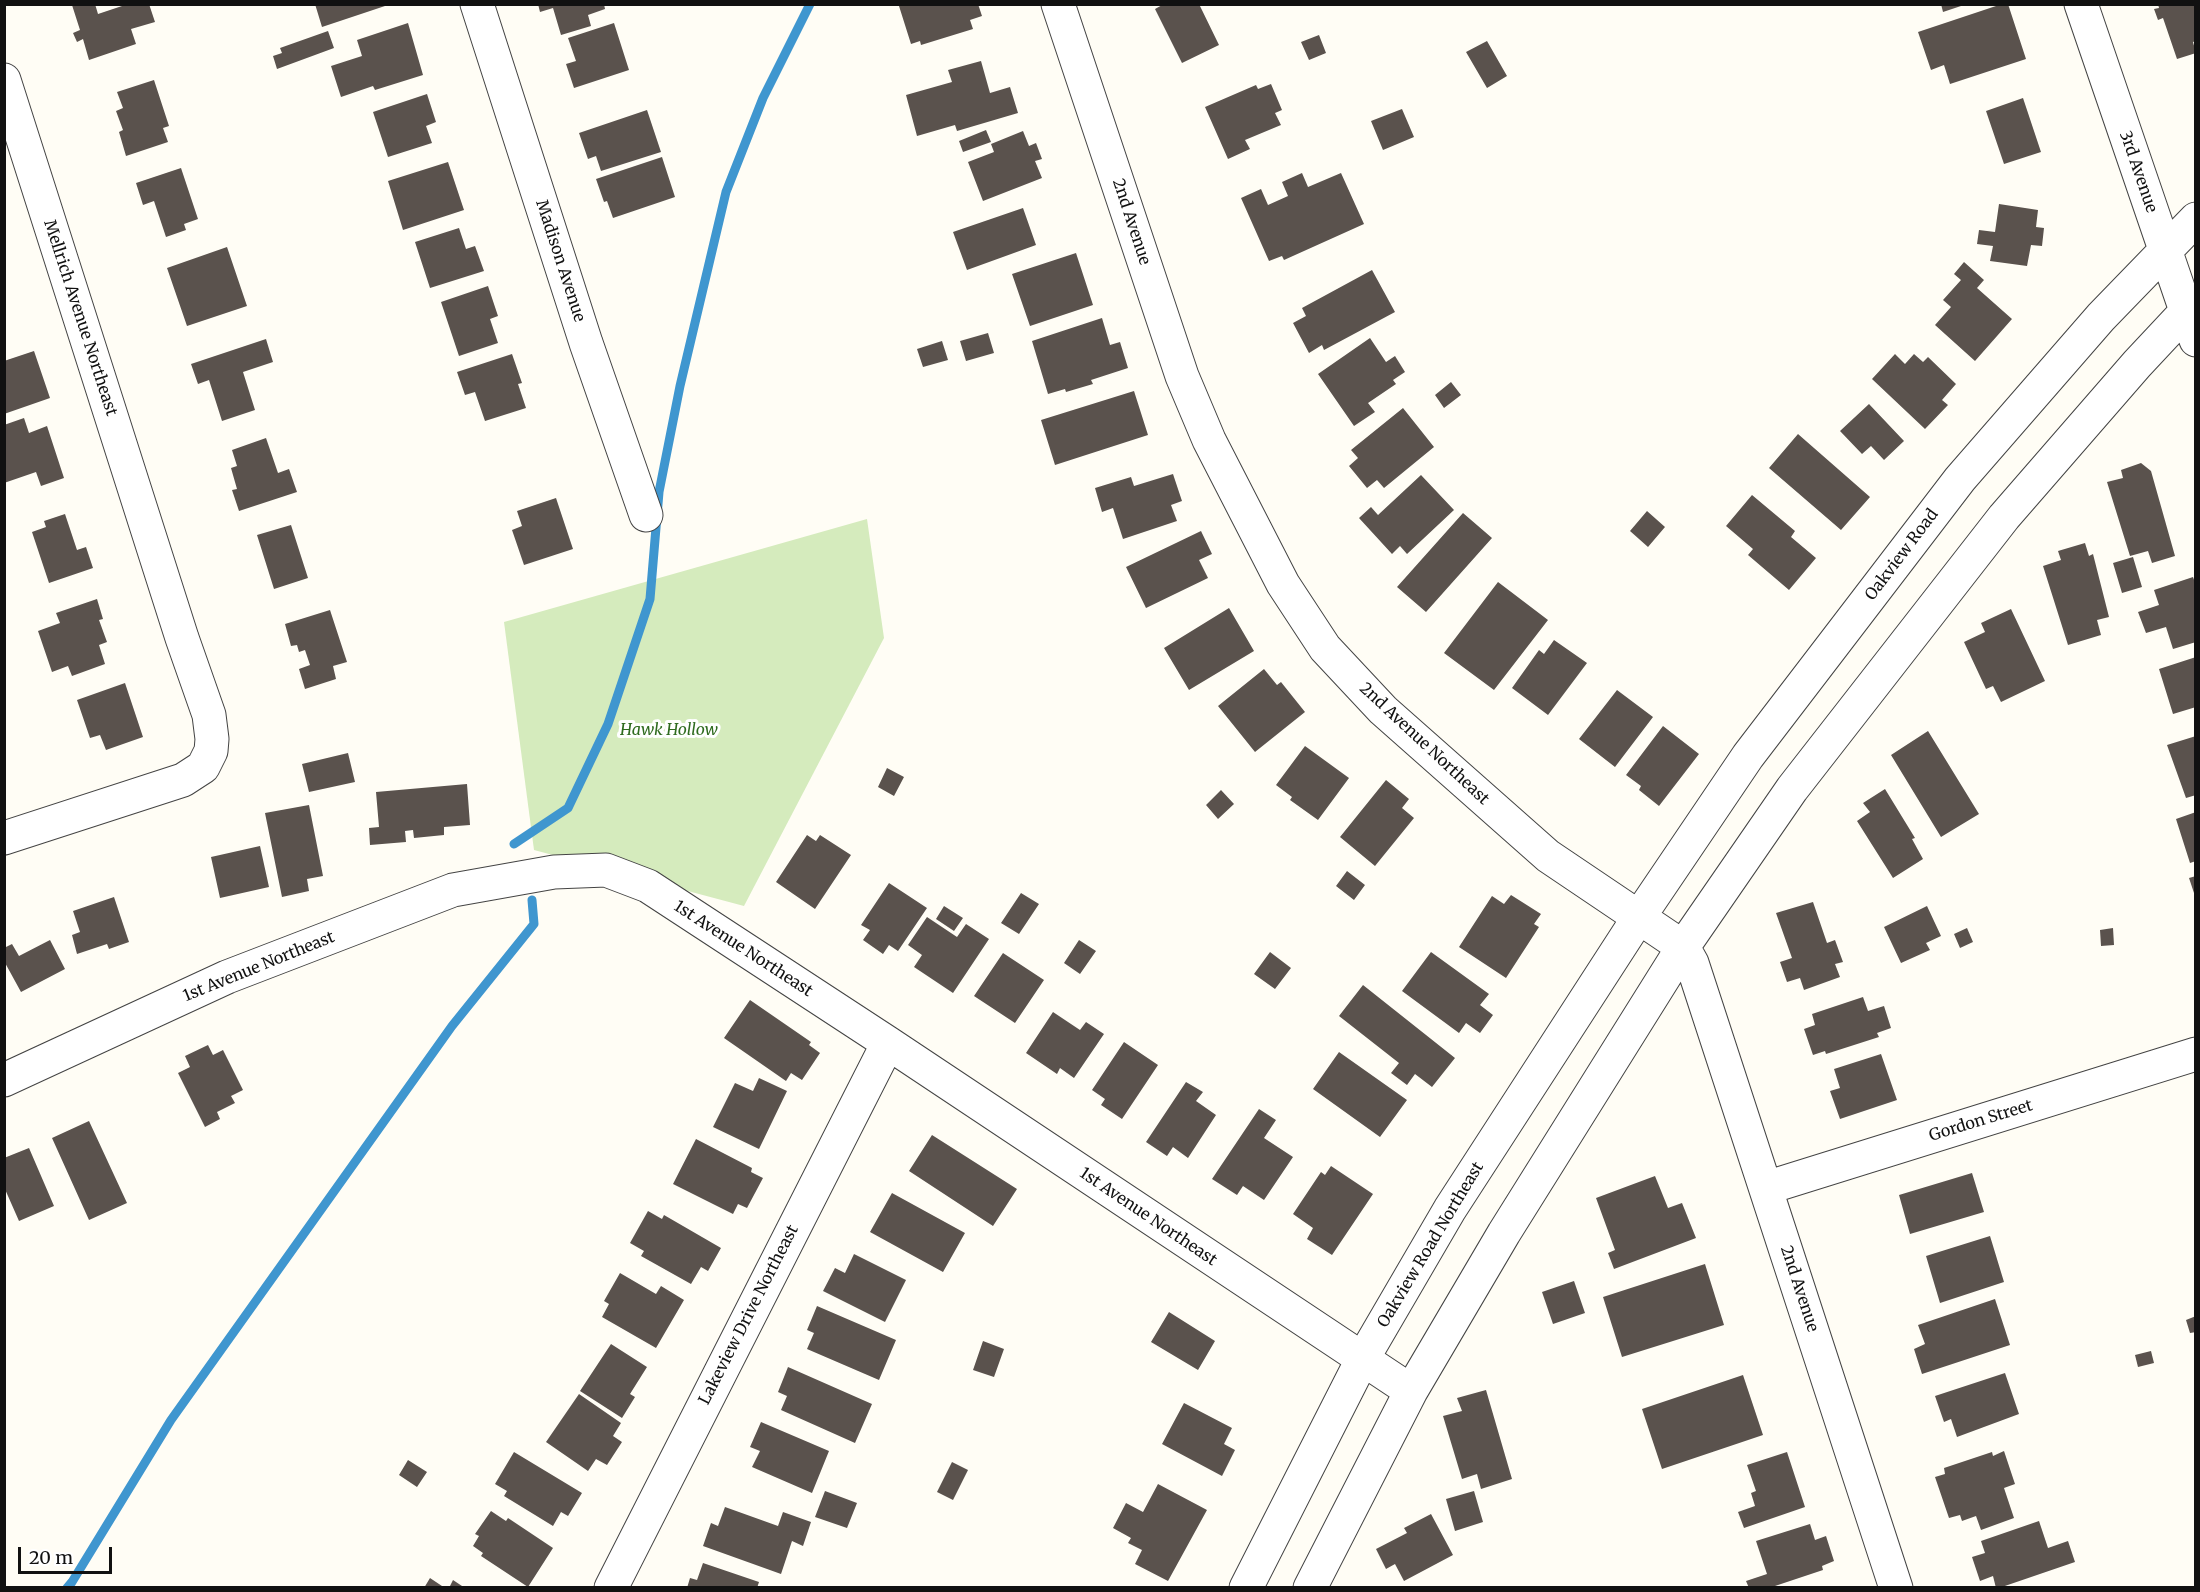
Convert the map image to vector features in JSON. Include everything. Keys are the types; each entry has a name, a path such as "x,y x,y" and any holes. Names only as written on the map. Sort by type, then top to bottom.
{"street":[{"name":"Madison Avenue","path":"477,4 586,343 646,515"},
{"name":"2nd Avenue","path":"1058,4 1182,376 1209,438"},
{"name":"3rd Avenue","path":"2081,4 2165,250 2192,317"},
{"name":"Mellrich Avenue Northeast","path":"4,80 209,715 212,739 211,751 203,767 183,780 4,838"},
{"name":"Oakview Road","path":"1639,916 1748,756 1960,479 2101,317 2196,219"},
{"path":"1310,1587 1411,1391 1504,1233 1683,947 1792,789 1996,526 2192,317"},
{"name":"2nd Avenue Northeast","path":"1209,438 1283,584 1325,648 1383,710 1548,856 1683,947 1692,963 1702,992"},
{"name":"1st Avenue Northeast","path":"4,1080 227,977 453,890 554,872 606,870 648,886 1411,1391"},
{"name":"Oakview Road Northeast","path":"1246,1587 1362,1360 1450,1209 1639,916"},
{"name":"2nd Avenue","path":"1702,992 1896,1587"},
{"name":"Lakeview Drive Northeast","path":"611,1587 888,1043"},
{"name":"Gordon Street","path":"1766,1188 2196,1054"}],"green space":[{"name":"Hawk Hollow","path":"867,519 884,638 744,906 534,850 504,622"}],"building":[{"path":"95,4 98,14 128,4 149,4 155,22 131,29 136,44 89,60 83,39 77,42 73,33 80,30 72,5"},
{"path":"315,4 384,4 385,6 322,27"},
{"path":"538,4 604,4 605,9 588,15 591,26 561,35 553,8 540,12"},
{"path":"906,4 978,4 982,16 970,20 973,29 921,45 920,41 911,44 899,6"},
{"path":"1164,4 1199,4 1219,45 1182,63 1155,9"},
{"path":"1941,4 1964,4 1964,5 1943,12"},
{"path":"2008,4 2026,59 1950,84 1944,65 1931,70 1918,32"},
{"path":"2158,4 2196,4 2196,41 2193,42 2196,53 2177,59 2163,18 2158,20 2154,9 2159,8"},
{"path":"408,23 423,75 375,90 373,86 341,97 331,66 362,56 357,40"},
{"path":"614,23 629,70 574,88 566,64 576,61 568,38"},
{"path":"328,31 334,48 277,69 273,56 282,53 280,48"},
{"path":"1319,35 1326,53 1309,60 1301,42"},
{"path":"1487,41 1507,76 1487,88 1466,52"},
{"path":"981,61 990,93 1010,87 1018,113 957,131 955,125 917,136 906,95 952,82 948,70"},
{"path":"154,80 169,126 163,128 168,142 126,156 119,132 123,130 116,111 123,108 117,92"},
{"path":"1271,84 1282,110 1275,113 1281,125 1245,140 1250,149 1228,159 1205,107 1256,85 1258,89"},
{"path":"427,94 436,122 426,126 432,143 388,157 373,112"},
{"path":"2023,98 2041,152 2004,164 1986,111"},
{"path":"1402,109 1414,137 1383,150 1371,121"},
{"path":"647,110 661,152 601,171 596,156 588,159 579,133"},
{"path":"986,130 991,142 963,152 959,141"},
{"path":"1023,131 1029,146 1036,143 1042,159 1035,161 1042,178 983,201 968,162 994,152 991,144"},
{"path":"662,157 675,197 613,218 607,201 604,202 596,179"},
{"path":"448,162 464,210 403,230 388,181"},
{"path":"181,168 198,219 184,224 186,230 166,237 154,201 143,205 136,183"},
{"path":"1302,173 1308,187 1341,173 1364,224 1284,260 1282,256 1269,261 1241,198 1261,189 1268,205 1288,196 1282,182"},
{"path":"1999,204 2038,210 2036,227 2044,228 2042,246 2031,245 2027,266 1990,261 1993,246 1977,244 1979,230 1995,232"},
{"path":"1023,208 1036,245 967,270 953,232"},
{"path":"459,228 466,249 475,246 484,271 430,288 415,242"},
{"path":"227,247 247,306 187,326 167,268"},
{"path":"1076,253 1093,305 1030,326 1012,274"},
{"path":"1964,262 1984,280 1977,288 2012,319 1975,361 1935,325 1951,307 1943,300 1961,280 1954,274"},
{"path":"1372,270 1395,312 1324,350 1322,345 1309,353 1293,323 1306,316 1302,308"},
{"path":"488,286 498,316 490,319 498,343 459,356 441,302"},
{"path":"1102,318 1110,345 1120,342 1128,368 1091,380 1093,384 1066,392 1065,389 1048,394 1032,341"},
{"path":"988,333 994,353 966,361 960,341"},
{"path":"1370,338 1386,362 1395,356 1405,372 1393,380 1396,384 1368,403 1375,412 1354,426 1318,374"},
{"path":"266,339 273,362 243,372 255,410 222,421 209,380 198,384 191,364"},
{"path":"942,341 948,360 923,367 917,349"},
{"path":"34,351 50,398 4,414 4,361"},
{"path":"512,354 522,383 518,384 526,408 485,421 475,392 465,395 457,372"},
{"path":"1895,354 1905,364 1914,354 1923,362 1928,357 1956,384 1942,400 1948,405 1925,429 1872,379"},
{"path":"1451,382 1461,395 1444,408 1435,395"},
{"path":"1134,391 1148,435 1055,465 1041,420"},
{"path":"1869,404 1904,441 1884,460 1871,446 1862,454 1840,431"},
{"path":"1403,408 1434,447 1384,488 1377,480 1367,488 1349,466 1358,458 1351,450"},
{"path":"24,418 29,433 47,426 64,478 41,486 36,472 4,483 4,425"},
{"path":"1798,434 1870,497 1841,530 1769,468"},
{"path":"266,438 278,473 289,469 297,492 239,511 232,490 237,489 231,468 237,466 232,450"},
{"path":"2141,463 2151,471 2175,556 2152,563 2148,551 2130,556 2107,482 2123,478 2121,470"},
{"path":"1173,474 1182,501 1171,505 1177,521 1123,539 1113,508 1102,512 1095,488 1131,477 1134,486"},
{"path":"1421,475 1454,510 1407,554 1400,546 1392,554 1359,518 1371,507 1378,515"},
{"path":"1752,495 1795,531 1791,537 1816,558 1789,590 1748,555 1753,549 1726,526"},
{"path":"556,498 573,549 524,565 512,530 522,526 517,511"},
{"path":"1647,511 1665,527 1648,547 1630,531"},
{"path":"1463,513 1492,538 1426,612 1397,587"},
{"path":"65,514 77,550 86,547 93,568 49,583 32,532 46,527 44,521"},
{"path":"291,525 308,578 274,589 257,535"},
{"path":"1201,531 1212,554 1199,560 1208,578 1146,608 1126,567"},
{"path":"2085,543 2089,556 2093,554 2109,617 2097,620 2101,635 2068,645 2043,566 2061,560 2058,551"},
{"path":"2133,557 2142,587 2122,593 2113,563"},
{"path":"2193,577 2196,585 2196,642 2173,649 2166,627 2146,633 2138,612 2159,605 2154,590"},
{"path":"1498,582 1548,620 1494,690 1444,653"},
{"path":"97,599 103,619 99,620 107,642 99,645 105,664 72,676 68,666 52,672 38,631 60,623 56,613"},
{"path":"1229,608 1254,651 1189,690 1164,648"},
{"path":"2011,609 2045,681 2001,702 1993,686 1986,689 1964,642 1985,632 1981,623"},
{"path":"330,610 347,662 333,666 336,679 305,689 299,669 310,665 305,650 299,652 297,645 291,646 285,624"},
{"path":"1554,640 1587,663 1548,715 1512,688 1539,650 1544,654"},
{"path":"2196,657 2196,707 2173,714 2159,669"},
{"path":"1264,669 1277,685 1281,682 1305,712 1255,752 1218,706"},
{"path":"125,683 143,737 106,750 100,735 90,738 77,700"},
{"path":"1617,690 1653,717 1615,767 1579,739"},
{"path":"1663,726 1699,754 1659,806 1639,790 1641,786 1626,775"},
{"path":"1928,731 1979,814 1941,837 1891,755"},
{"path":"2196,736 2196,795 2186,798 2167,745"},
{"path":"1305,746 1349,778 1318,820 1290,800 1292,797 1276,785"},
{"path":"348,753 355,782 309,792 302,764"},
{"path":"887,768 904,777 894,796 878,787"},
{"path":"1386,780 1409,799 1402,808 1414,818 1375,866 1340,837"},
{"path":"467,784 470,825 444,827 444,835 414,838 413,830 405,831 406,842 370,845 369,828 379,827 376,792"},
{"path":"1885,789 1915,838 1912,839 1923,859 1893,878 1857,821 1870,812 1863,803"},
{"path":"1221,790 1234,804 1218,819 1206,805"},
{"path":"309,805 323,876 307,879 309,891 282,897 265,813"},
{"path":"2196,812 2196,861 2190,863 2176,819"},
{"path":"807,835 816,841 820,835 851,855 815,909 776,882"},
{"path":"260,846 269,887 220,898 211,857"},
{"path":"1347,871 1365,885 1354,900 1336,886"},
{"path":"2196,876 2196,895 2195,896 2189,878"},
{"path":"889,883 927,908 898,951 889,945 883,954 863,940 870,930 861,925"},
{"path":"1021,893 1039,904 1019,934 1001,923"},
{"path":"1511,895 1541,914 1534,924 1539,927 1506,978 1459,947 1492,896 1504,904"},
{"path":"114,897 129,942 109,949 107,944 77,954 72,935 80,932 73,911"},
{"path":"1813,902 1827,943 1835,940 1843,962 1835,964 1840,977 1804,990 1800,978 1787,982 1780,962 1792,958 1776,913"},
{"path":"944,906 963,918 954,931 936,919"},
{"path":"1927,906 1941,936 1926,943 1930,950 1901,963 1884,927"},
{"path":"927,917 957,937 966,924 989,939 953,993 914,967 922,955 908,945"},
{"path":"1967,928 1973,942 1960,948 1954,934"},
{"path":"2113,928 2114,945 2101,946 2100,930"},
{"path":"50,940 65,969 21,992 4,961 4,948 12,944 19,956"},
{"path":"1079,940 1096,951 1080,974 1064,963"},
{"path":"1270,952 1291,968 1275,989 1254,974"},
{"path":"1431,952 1489,994 1480,1005 1493,1015 1480,1033 1466,1023 1459,1033 1402,991"},
{"path":"1003,953 1044,980 1015,1023 974,996"},
{"path":"1363,985 1455,1058 1432,1087 1415,1074 1407,1085 1391,1073 1399,1063 1339,1016"},
{"path":"1863,997 1868,1011 1884,1006 1891,1028 1877,1033 1879,1037 1826,1054 1825,1051 1813,1055 1804,1029 1815,1025 1812,1014"},
{"path":"750,1000 811,1042 809,1045 820,1053 802,1080 791,1073 786,1081 724,1038"},
{"path":"1053,1012 1080,1030 1086,1022 1104,1034 1074,1078 1060,1068 1057,1074 1026,1053"},
{"path":"1124,1042 1158,1065 1122,1119 1101,1105 1105,1099 1092,1090"},
{"path":"208,1045 213,1055 223,1050 243,1090 231,1096 235,1103 217,1112 220,1119 205,1127 178,1073 190,1067 185,1056"},
{"path":"1339,1052 1407,1100 1380,1137 1313,1089"},
{"path":"1881,1054 1897,1100 1840,1119 1830,1091 1840,1088 1834,1069"},
{"path":"759,1078 787,1091 759,1149 713,1127 735,1083 753,1091"},
{"path":"1186,1082 1203,1092 1196,1101 1216,1115 1188,1158 1173,1147 1167,1156 1146,1142"},
{"path":"1259,1109 1276,1120 1264,1138 1293,1157 1264,1200 1243,1186 1237,1195 1212,1179"},
{"path":"89,1121 127,1203 89,1220 52,1138"},
{"path":"932,1135 1017,1189 993,1226 909,1171"},
{"path":"696,1139 752,1168 751,1172 763,1178 747,1208 738,1204 733,1214 673,1184"},
{"path":"29,1148 54,1206 19,1221 4,1187 4,1158"},
{"path":"1331,1166 1373,1194 1332,1255 1307,1239 1313,1228 1293,1214 1321,1172 1325,1175"},
{"path":"1972,1173 1984,1212 1910,1234 1899,1195"},
{"path":"1655,1176 1668,1208 1682,1203 1696,1238 1614,1269 1608,1253 1615,1250 1596,1198"},
{"path":"892,1193 965,1233 943,1272 870,1232"},
{"path":"648,1211 662,1219 664,1215 721,1248 708,1271 701,1267 691,1284 641,1256 644,1251 630,1243"},
{"path":"1990,1236 2004,1282 1940,1303 1926,1256"},
{"path":"854,1254 906,1280 885,1322 823,1291 835,1268 845,1273"},
{"path":"1705,1264 1724,1325 1622,1357 1603,1297"},
{"path":"620,1273 656,1294 661,1286 684,1300 656,1348 602,1317 609,1304 604,1301"},
{"path":"1574,1281 1585,1313 1553,1324 1542,1292"},
{"path":"1995,1299 2010,1345 1922,1374 1914,1349 1925,1344 1918,1325"},
{"path":"817,1306 896,1340 879,1380 807,1349 814,1333 807,1330"},
{"path":"1169,1312 1215,1341 1198,1370 1151,1342"},
{"path":"2196,1316 2196,1332 2190,1333 2186,1320"},
{"path":"983,1341 1004,1349 994,1377 973,1370"},
{"path":"611,1344 647,1367 630,1394 635,1397 622,1418 580,1391"},
{"path":"2151,1351 2154,1363 2138,1367 2135,1355"},
{"path":"788,1367 872,1404 855,1443 781,1410 787,1396 778,1392"},
{"path":"2005,1373 2019,1414 1957,1437 1951,1419 1944,1422 1935,1396"},
{"path":"1743,1375 1763,1435 1662,1469 1642,1409"},
{"path":"1486,1390 1512,1479 1481,1489 1477,1474 1462,1479 1443,1416 1462,1411 1457,1398"},
{"path":"579,1394 621,1423 613,1436 622,1442 607,1465 596,1459 588,1471 546,1442"},
{"path":"1184,1403 1232,1428 1224,1444 1235,1450 1222,1476 1162,1444"},
{"path":"761,1422 829,1451 812,1493 752,1467 760,1451 750,1447"},
{"path":"2004,1451 2015,1484 2004,1488 2014,1518 1981,1530 1976,1516 1962,1521 1960,1515 1949,1518 1935,1477 1945,1474 1944,1468 1992,1452 1993,1456"},
{"path":"514,1452 582,1493 568,1516 561,1512 553,1526 504,1496 507,1491 495,1484"},
{"path":"1787,1452 1805,1507 1744,1528 1738,1512 1755,1506 1751,1493 1756,1491 1747,1465"},
{"path":"408,1460 427,1472 417,1487 399,1475"},
{"path":"952,1462 968,1470 953,1500 937,1492"},
{"path":"1158,1484 1207,1510 1168,1581 1135,1564 1142,1550 1128,1543 1131,1538 1113,1528 1126,1503 1143,1512"},
{"path":"825,1491 857,1503 847,1528 815,1517"},
{"path":"1474,1491 1483,1522 1455,1531 1446,1499"},
{"path":"725,1507 778,1526 783,1512 811,1522 803,1546 792,1541 781,1574 703,1546 711,1523 718,1526"},
{"path":"491,1511 506,1521 508,1518 553,1548 528,1587 481,1556 483,1553 473,1546 479,1536 475,1534"},
{"path":"1431,1514 1453,1555 1404,1581 1395,1564 1386,1569 1376,1549 1407,1533 1404,1528"},
{"path":"2039,1521 2048,1548 2068,1541 2075,1562 1999,1588 1996,1588 1993,1576 1980,1581 1972,1557 1985,1553 1981,1541"},
{"path":"1810,1524 1815,1540 1826,1536 1834,1561 1822,1566 1823,1570 1769,1588 1749,1588 1746,1581 1767,1574 1756,1541"},
{"path":"703,1563 759,1582 757,1588 687,1588 690,1578 697,1580"},
{"path":"430,1578 445,1588 424,1588"},
{"path":"453,1580 465,1588 449,1588"}],"waterway":[{"path":"514,844 568,808 608,724 650,599 659,492 680,386 726,192 763,98 810,4"},
{"path":"67,1588 171,1420 452,1026 534,924 532,900"}]}
